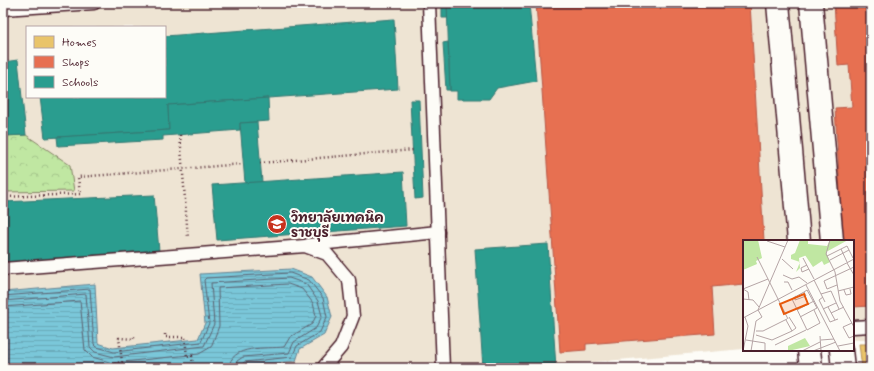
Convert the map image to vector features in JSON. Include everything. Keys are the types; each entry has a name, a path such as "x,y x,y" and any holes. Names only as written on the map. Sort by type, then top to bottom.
{"street":[{"path":"778,3 799,240"},
{"path":"811,3 832,240"},
{"path":"785,86 818,83"},
{"path":"809,351 811,368"},
{"path":"841,351 843,368"}],"lane":[{"path":"3,9 94,3"},
{"path":"429,3 443,368"},
{"path":"3,268 305,246 438,232"},
{"path":"305,246 327,254 349,280 353,316 341,347 323,368"},
{"path":"854,327 871,326"}],"path":[{"path":"180,135 190,254"},
{"path":"260,163 412,150"},
{"path":"3,197 80,194 78,177 243,164"},
{"path":"165,334 165,337 185,337 187,356 192,356 193,368"},
{"path":"115,368 115,363 122,362 119,338 134,339 134,335"}],"shaded area":[{"name":"วิทยาลัยเทคนิค ราชบุรี","path":"3,3 871,3 871,339 854,340 854,240 743,240 743,349 560,365 560,368 3,368"}],"green space":[{"path":"26,135 70,165 74,191 3,192 3,136"}],"water":[{"path":"291,269 312,277 327,297 332,317 324,335 300,349 296,361 224,368 3,368 3,292 95,284 98,343 113,348 198,339 205,323 200,274"}],"building: Homes":[{"path":"859,344 871,344 871,368 862,368"}],"building: Shops":[{"path":"536,3 750,3 764,240 743,240 743,284 712,287 715,334 586,344 586,350 560,352"},
{"path":"834,3 871,3 871,306 854,307 854,240 843,240 835,108 852,107 849,65 838,66"}],"building: Schools":[{"path":"442,3 447,3 448,18 442,18"},
{"path":"447,3 529,3 536,81 497,88 489,99 457,99 457,91 450,91"},
{"path":"394,19 398,89 168,105 169,130 45,138 40,98 166,98 166,36"},
{"path":"448,42 450,90 446,90 443,43"},
{"path":"18,60 26,135 3,136 3,62"},
{"path":"268,98 269,121 240,123 240,130 163,136 163,140 58,146 57,137 169,130 168,105"},
{"path":"410,100 419,100 423,198 415,199"},
{"path":"257,122 262,182 245,183 240,123"},
{"path":"403,172 406,226 217,240 212,185"},
{"path":"154,195 159,251 3,263 3,202"},
{"path":"548,244 556,368 483,368 475,249"}],"place":[{"name":"วิทยาลัยเทคนิค ราชบุรี","path":"277,224"}]}
